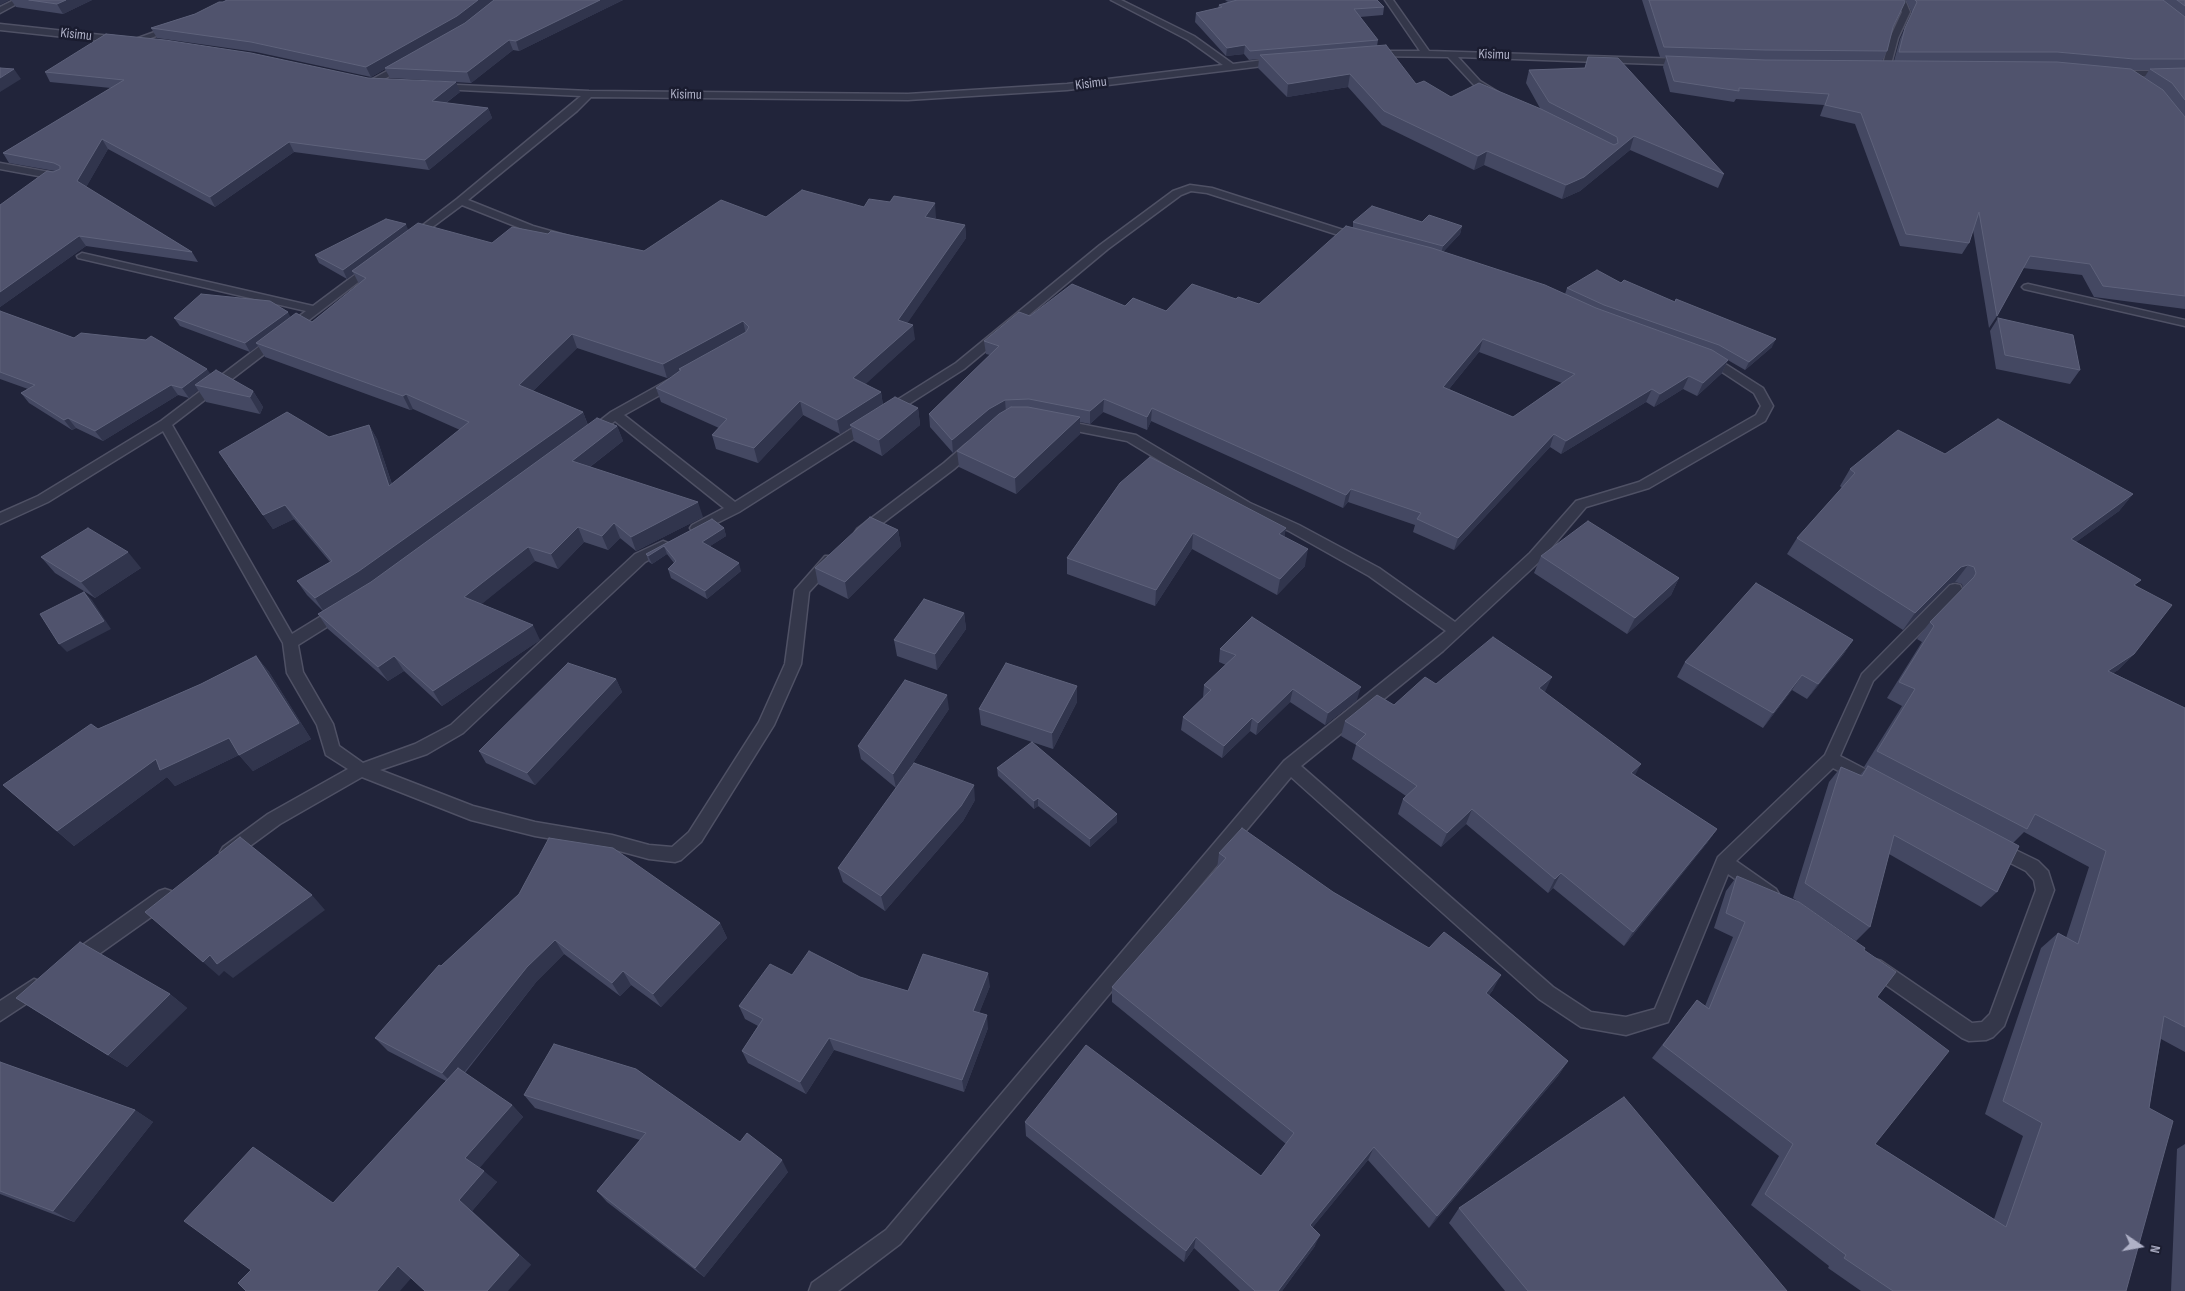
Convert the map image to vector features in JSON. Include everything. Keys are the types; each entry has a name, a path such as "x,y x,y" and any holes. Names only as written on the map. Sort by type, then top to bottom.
{"street":[{"path":"0,10 20,0"},
{"path":"1115,0 1191,38 1230,66"},
{"path":"1390,0 1426,53"},
{"path":"1898,68 1881,68 1906,12 1901,0"},
{"path":"134,41 179,26"},
{"name":"Kisimu","path":"0,27 161,43"},
{"name":"Kisimu","path":"1364,54 1426,53 1697,63"},
{"path":"1450,54 1477,83 1506,100"},
{"path":"392,83 367,81 414,58"},
{"name":"Kisimu","path":"431,85 589,94 908,97 1067,87 1288,60"},
{"path":"2108,73 2127,75 2185,74"},
{"path":"2127,75 2144,86"},
{"path":"403,243 461,201 574,109 589,94"},
{"path":"0,166 60,178"},
{"path":"219,859 274,819 361,770 421,749 458,729 640,558 734,509 960,366 1104,246 1177,192 1190,188 1208,190 1314,226 1370,241"},
{"path":"461,201 529,228 575,241"},
{"path":"82,256 316,310"},
{"path":"0,519 43,498 165,424 381,260"},
{"path":"2028,287 2185,323"},
{"path":"820,1291 893,1237 1290,766 1438,647 1535,557 1581,504 1644,485 1762,418 1767,406 1759,391 1711,358 1693,352"},
{"path":"577,442 615,415 686,374"},
{"path":"615,415 734,509"},
{"path":"1048,422 1131,438 1245,506 1294,528 1374,572 1456,630"},
{"path":"165,424 290,643 295,673 325,724 332,750 361,770 471,812 535,829 612,842 649,852 675,855 695,837 766,725 794,664 802,590 839,552"},
{"path":"854,539 949,466 982,437"},
{"path":"1290,766 1546,993 1588,1021 1626,1026 1660,1016 1724,862 1831,759 1867,678 1955,589"},
{"path":"290,643 349,606"},
{"path":"1831,759 1892,792"},
{"path":"1863,958 1969,1032 1986,1031 1997,1020 2045,890 2042,876 2032,866 1980,838"},
{"path":"1724,862 1781,902"},
{"path":"61,970 179,887"},
{"path":"0,1012 46,980"}],"building":[{"path":"29,0 66,0 57,4"},
{"path":"227,0 478,0 457,16 366,67 251,42 151,28 195,14"},
{"path":"494,0 600,0 516,41 509,40 467,72 385,68 465,23"},
{"path":"1237,0 1377,0 1384,7 1354,9 1378,40 1250,51 1245,45 1227,48 1196,13 1222,7 1219,5"},
{"path":"1649,0 1904,0 1905,2 1893,27 1887,51 1664,47"},
{"path":"1915,0 2163,0 2185,17 2185,59 2134,59 2057,52 1899,52 1905,28 1917,2"},
{"path":"2177,0 2185,0 2185,6"},
{"path":"106,34 165,40 251,53 368,78 456,82 432,101 488,108 425,160 289,142 210,197 102,139 77,181 192,252 79,236 0,292 0,205 47,171 53,172 60,169 60,166 54,163 3,153 124,80 45,72"},
{"path":"1386,45 1416,84 1424,81 1451,97 1479,83 1541,109 1614,145 1618,143 1617,137 1549,102 1529,70 1585,68 1588,57 1618,58 1724,174 1634,136 1584,177 1566,185 1487,151 1478,156 1384,111 1350,74 1288,84 1260,55"},
{"path":"1666,56 1765,60 2057,62 2131,69 2163,90 2185,117 2185,296 2103,286 2090,264 2030,256 1997,316 1979,212 1969,243 1906,234 1861,113 1825,105 1829,94 1739,88 1739,91 1674,81"},
{"path":"0,68 14,69 0,78"},
{"path":"2185,68 2185,100 2172,83 2150,69"},
{"path":"802,190 864,207 869,199 890,202 894,196 935,203 925,217 965,225 898,320 913,325 853,378 881,392 837,420 800,401 754,448 712,435 727,419 656,388 681,370 679,369 746,332 749,327 743,321 663,364 572,334 519,385 583,412 359,571 315,598 297,581 332,561 285,505 263,515 219,452 287,412 329,437 369,425 389,486 469,422 406,394 403,396 256,343 296,313 312,322 366,278 352,271 418,223 492,243 512,227 548,234 551,231 644,251 721,200 766,217"},
{"path":"1372,206 1422,222 1429,215 1462,226 1443,246 1353,222"},
{"path":"386,219 406,224 343,270 315,255"},
{"path":"1346,226 1432,248 1545,285 1596,308 1712,350 1728,360 1703,383 1689,376 1660,394 1652,389 1566,441 1554,434 1458,538 1417,519 1421,513 1351,489 1346,495 1152,408 1147,417 1104,399 1090,411 1029,399 1005,400 989,409 952,440 929,414 999,346 984,341 1019,312 1030,316 1072,284 1125,306 1133,298 1166,311 1192,284 1236,299 1238,297 1259,304","holes":["1483,339 1575,374 1513,417 1443,387"]},
{"path":"1597,270 1621,283 1624,280 1675,302 1676,299 1776,339 1749,362 1719,345 1604,305 1567,288"},
{"path":"201,294 270,301 288,312 245,343 174,318"},
{"path":"0,311 74,338 81,333 146,340 151,336 207,369 182,388 171,385 95,431 68,418 64,420 21,393 35,385 0,372"},
{"path":"1998,318 2073,335 2080,370 2005,355"},
{"path":"216,370 253,391 250,397 195,385"},
{"path":"895,397 918,408 879,440 850,425"},
{"path":"1011,407 1028,407 1080,417 1015,478 957,451 999,414"},
{"path":"597,418 617,426 572,461 698,502 631,537 614,523 602,536 578,527 551,554 528,547 464,597 533,625 433,691 394,656 378,667 318,614 371,582"},
{"path":"1998,419 2133,494 2071,539 2141,580 2134,585 2172,605 2134,654 2108,671 2185,708 2185,1027 2164,1016 2149,1108 2173,1121 2126,1291 1893,1291 1844,1258 1846,1255 1765,1194 1793,1144 1663,1045 1697,1000 1709,1009 1745,922 1726,913 1737,876 1799,902 1896,972 1877,997 1949,1051 1875,1144 2006,1227 2042,1123 2003,1101 2058,933 2078,944 2106,851 2035,814 2027,829 1877,751 1915,689 1899,682 1934,626 1930,622 1974,577 1976,573 1974,567 1968,565 1961,567 1915,613 1797,538 1855,473 1850,469 1898,430 1945,454"},
{"path":"1150,457 1286,528 1279,534 1308,549 1280,579 1193,533 1156,590 1067,558 1120,483"},
{"path":"870,517 898,530 845,582 815,568"},
{"path":"712,519 724,528 702,542 739,563 705,591 668,569 676,561 664,546 648,556 646,554"},
{"path":"1588,521 1679,578 1635,618 1541,556"},
{"path":"88,528 128,552 81,582 41,557"},
{"path":"1756,583 1853,640 1818,684 1802,675 1773,713 1685,662"},
{"path":"84,592 104,621 59,644 40,614"},
{"path":"924,599 964,613 935,654 894,640"},
{"path":"1252,617 1361,687 1328,713 1293,689 1258,723 1252,718 1224,746 1183,717 1211,690 1204,685 1236,655 1220,649"},
{"path":"1493,637 1552,677 1539,688 1641,764 1631,773 1717,829 1633,932 1561,873 1555,879 1472,809 1447,833 1403,799 1417,786 1356,744 1366,734 1345,721 1377,695 1394,705 1425,677 1436,684"},
{"path":"256,656 299,723 239,755 229,738 160,770 156,759 57,831 3,785 91,724 98,729 201,684"},
{"path":"568,663 616,679 527,773 479,751"},
{"path":"1006,663 1077,686 1052,733 979,709"},
{"path":"905,680 947,695 893,774 858,746"},
{"path":"1032,742 1117,814 1090,839 1038,798 1034,801 997,768"},
{"path":"914,763 974,785 961,806 881,896 838,868"},
{"path":"1868,766 2019,846 1997,892 1894,835 1870,927 1805,883 1841,767 1862,776"},
{"path":"1242,828 1333,892 1429,948 1444,932 1501,975 1486,993 1568,1061 1437,1216 1374,1147 1310,1225 1320,1235 1278,1291 1255,1291 1196,1237 1186,1251 1025,1122 1086,1045 1261,1176 1294,1133 1112,987 1226,858 1219,853"},
{"path":"240,837 312,895 217,964 210,955 203,962 145,912"},
{"path":"549,838 613,848 720,923 653,994 623,971 612,983 555,940 527,967 442,1073 375,1038 439,965 441,966 519,894"},
{"path":"80,942 170,994 108,1055 16,998"},
{"path":"809,951 860,977 908,991 923,954 988,973 973,1011 987,1015 962,1080 829,1038 800,1082 742,1051 763,1019 739,1006 770,964 792,975"},
{"path":"554,1044 636,1069 740,1142 747,1133 782,1160 695,1268 597,1191 646,1133 524,1095"},
{"path":"0,1062 135,1110 53,1211 0,1191"},
{"path":"458,1068 512,1105 465,1158 484,1171 459,1200 519,1255 487,1291 425,1291 398,1266 377,1291 246,1291 238,1283 251,1270 184,1221 253,1147 333,1203"},
{"path":"1624,1097 1787,1291 1528,1291 1459,1208"}]}
